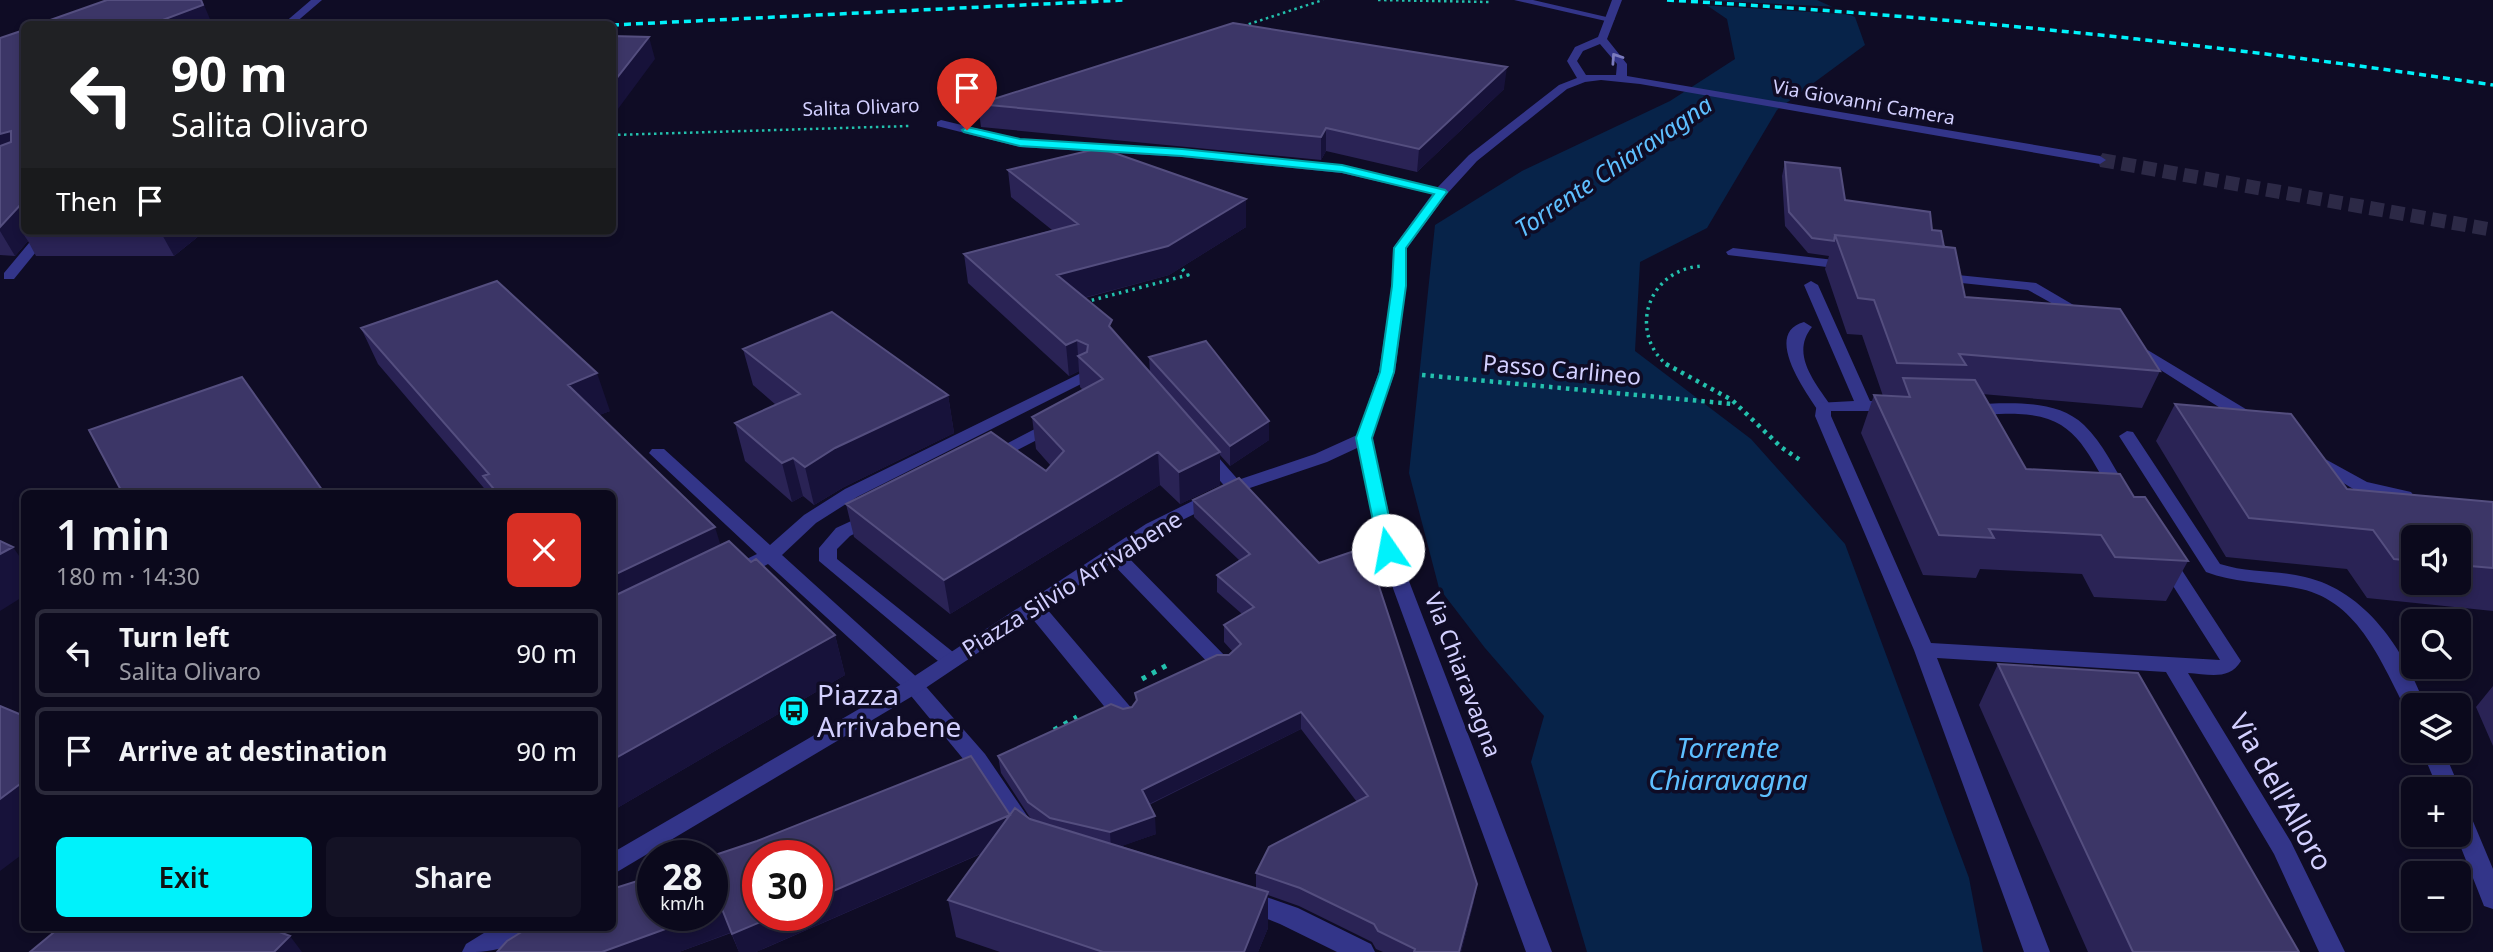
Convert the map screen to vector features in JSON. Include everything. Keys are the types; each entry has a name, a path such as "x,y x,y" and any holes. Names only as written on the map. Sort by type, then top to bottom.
{"street":[{"path":"292,21 317,0"},
{"path":"1583,79 1573,61 1579,49 1602,39 1617,0"},
{"path":"1523,1 1610,19"},
{"path":"1364,438 1387,372 1399,286 1400,248 1441,192 1474,158 1546,98 1583,79 1621,79 1622,64 1602,39"},
{"name":"Via Giovanni Camera","path":"1621,79 2100,160"},
{"name":"Salita Olivaro","path":"941,124 1020,143 1182,153 1342,169 1441,192"},
{"path":"9,276 43,235"},
{"path":"1733,253 1872,269"},
{"path":"1926,276 2031,286 2271,431"},
{"path":"1811,285 1864,405"},
{"path":"1804,327 1796,337 1795,355 1823,406 1823,416 1853,478 1924,649 2036,952"},
{"path":"723,579 772,554 810,519 851,494 1081,378"},
{"path":"1823,406 1916,407"},
{"path":"1955,409 2033,412 2061,416 2078,428 2128,503"},
{"path":"977,463 1062,420"},
{"path":"1191,436 1235,487"},
{"path":"2127,436 2213,568 2233,576 2305,583 2344,600 2403,675 2410,693"},
{"name":"Piazza Silvio Arrivabene","path":"616,863 914,686 1152,528 1235,487 1321,458 1364,438"},
{"name":"Via Chiaravagna","path":"1364,438 1388,550 1539,952"},
{"path":"658,453 914,686 977,760 1021,828 1044,846"},
{"path":"2306,453 2361,486 2425,499"},
{"path":"892,507 843,532 828,548 828,561 951,661"},
{"path":"1924,649 2225,668 2231,661 2157,548"},
{"path":"1114,554 1222,664"},
{"path":"1034,607 1125,716"},
{"name":"Via dell'Alloro","path":"2172,665 2283,849 2332,952"},
{"path":"2471,844 2493,899"},
{"path":"1225,893 1289,916 1362,952"},
{"path":"475,952 507,931"}],"path":[{"path":"1233,30 1323,0"},
{"path":"1378,0 1523,1"},
{"name":"Salita Olivaro","path":"616,135 941,124"},
{"name":"Passo Carlineo","path":"1733,253 1724,253 1717,265 1691,266 1663,279 1650,298 1649,335 1654,351 1681,374 1722,393 1788,454 1819,471 1853,478"},
{"path":"1082,303 1188,275 1171,258"},
{"name":"Passo Carlineo","path":"1387,372 1733,404"}],"water":[{"name":"Torrente Chiaravagna","path":"1699,0 1817,0 1855,17 1865,45 1777,110 1707,228 1640,262 1635,351 1751,439 1845,544 1969,878 1983,952 1587,952 1531,762 1544,716 1485,648 1439,588 1409,473 1435,225 1522,171 1670,101 1735,59 1727,19"}],"pier":[{"path":"1695,0 1840,7 1858,15 1700,5"}],"building":[{"path":"107,0 201,0 203,5 160,21 48,21"},
{"path":"1233,23 1507,67 1419,149 1326,128 1321,137 978,104"},
{"path":"21,31 21,204 0,227 0,146 11,142 11,131 0,134 0,38"},
{"path":"616,36 649,37 616,79"},
{"path":"1100,148 1246,199 1168,246 1057,275 1112,320 1109,326 1220,452 1179,472 1158,452 944,580 846,504 991,432 1046,471 1064,451 1032,417 1103,379 1078,356 1087,352 1088,345 1077,340 1066,345 964,254 1078,224 1008,170"},
{"path":"1785,162 1840,168 1845,200 1930,212 1932,230 1941,231 1944,247 1835,235 1834,241 1812,238 1789,212"},
{"path":"1835,235 1955,248 1965,297 2120,309 2160,371 1959,354 1966,365 1897,363 1874,300 1858,298"},
{"path":"497,281 597,373 568,385 715,527 616,574 616,490 495,490 483,476 489,474 361,328"},
{"path":"832,312 948,395 835,448 805,467 793,458 782,463 735,423 800,394 743,349"},
{"path":"1206,341 1269,421 1230,446 1149,357"},
{"path":"242,377 322,490 121,490 89,430"},
{"path":"1903,378 1975,380 2026,469 2120,474 2134,497 2145,497 2188,561 2115,557 2101,535 1989,529 1994,538 1939,535 1874,395 1910,397"},
{"path":"2175,404 2291,414 2347,489 2493,502 2493,568 2471,566 2471,525 2401,525 2401,560 2394,559 2373,530 2249,518"},
{"path":"1239,478 1319,563 1366,547 1477,884 1459,952 1414,952 1415,949 1378,931 1374,924 1300,888 1256,873 1269,847 1368,796 1301,712 1142,790 1155,816 1110,832 1050,818 1028,802 998,756 1111,704 1123,709 1132,707 1137,700 1135,693 1217,655 1229,655 1241,644 1224,625 1254,607 1217,575 1250,554 1193,500"},
{"path":"0,541 13,547 0,554"},
{"path":"729,541 751,562 756,559 835,635 616,758 616,595"},
{"path":"1998,664 2138,673 2299,952 2133,952"},
{"path":"0,706 21,715 21,783 0,799"},
{"path":"971,756 1010,815 833,891 833,840 760,840"},
{"path":"1015,808 1030,819 1268,892 1244,952 1103,952 948,900"},
{"path":"742,846 742,930 732,934 728,924 728,851"},
{"path":"637,881 637,931 660,931 602,952 497,952 507,941 523,931 616,931 616,888"},
{"path":"55,931 277,931 290,936 274,952 30,952"}],"tunnel":[{"path":"2100,160 2111,162"},
{"path":"2101,160 2493,230"}],"railway":[{"path":"616,25 1125,0"},
{"path":"1667,0 1874,14 2081,33 2493,85"}],"place":[{"name":"Piazza Arrivabene","path":"794,711"}],"route":[{"path":"967,130 1020,143 1182,153 1342,169 1441,192 1400,248 1399,286 1387,372 1364,438 1388,550"}]}
